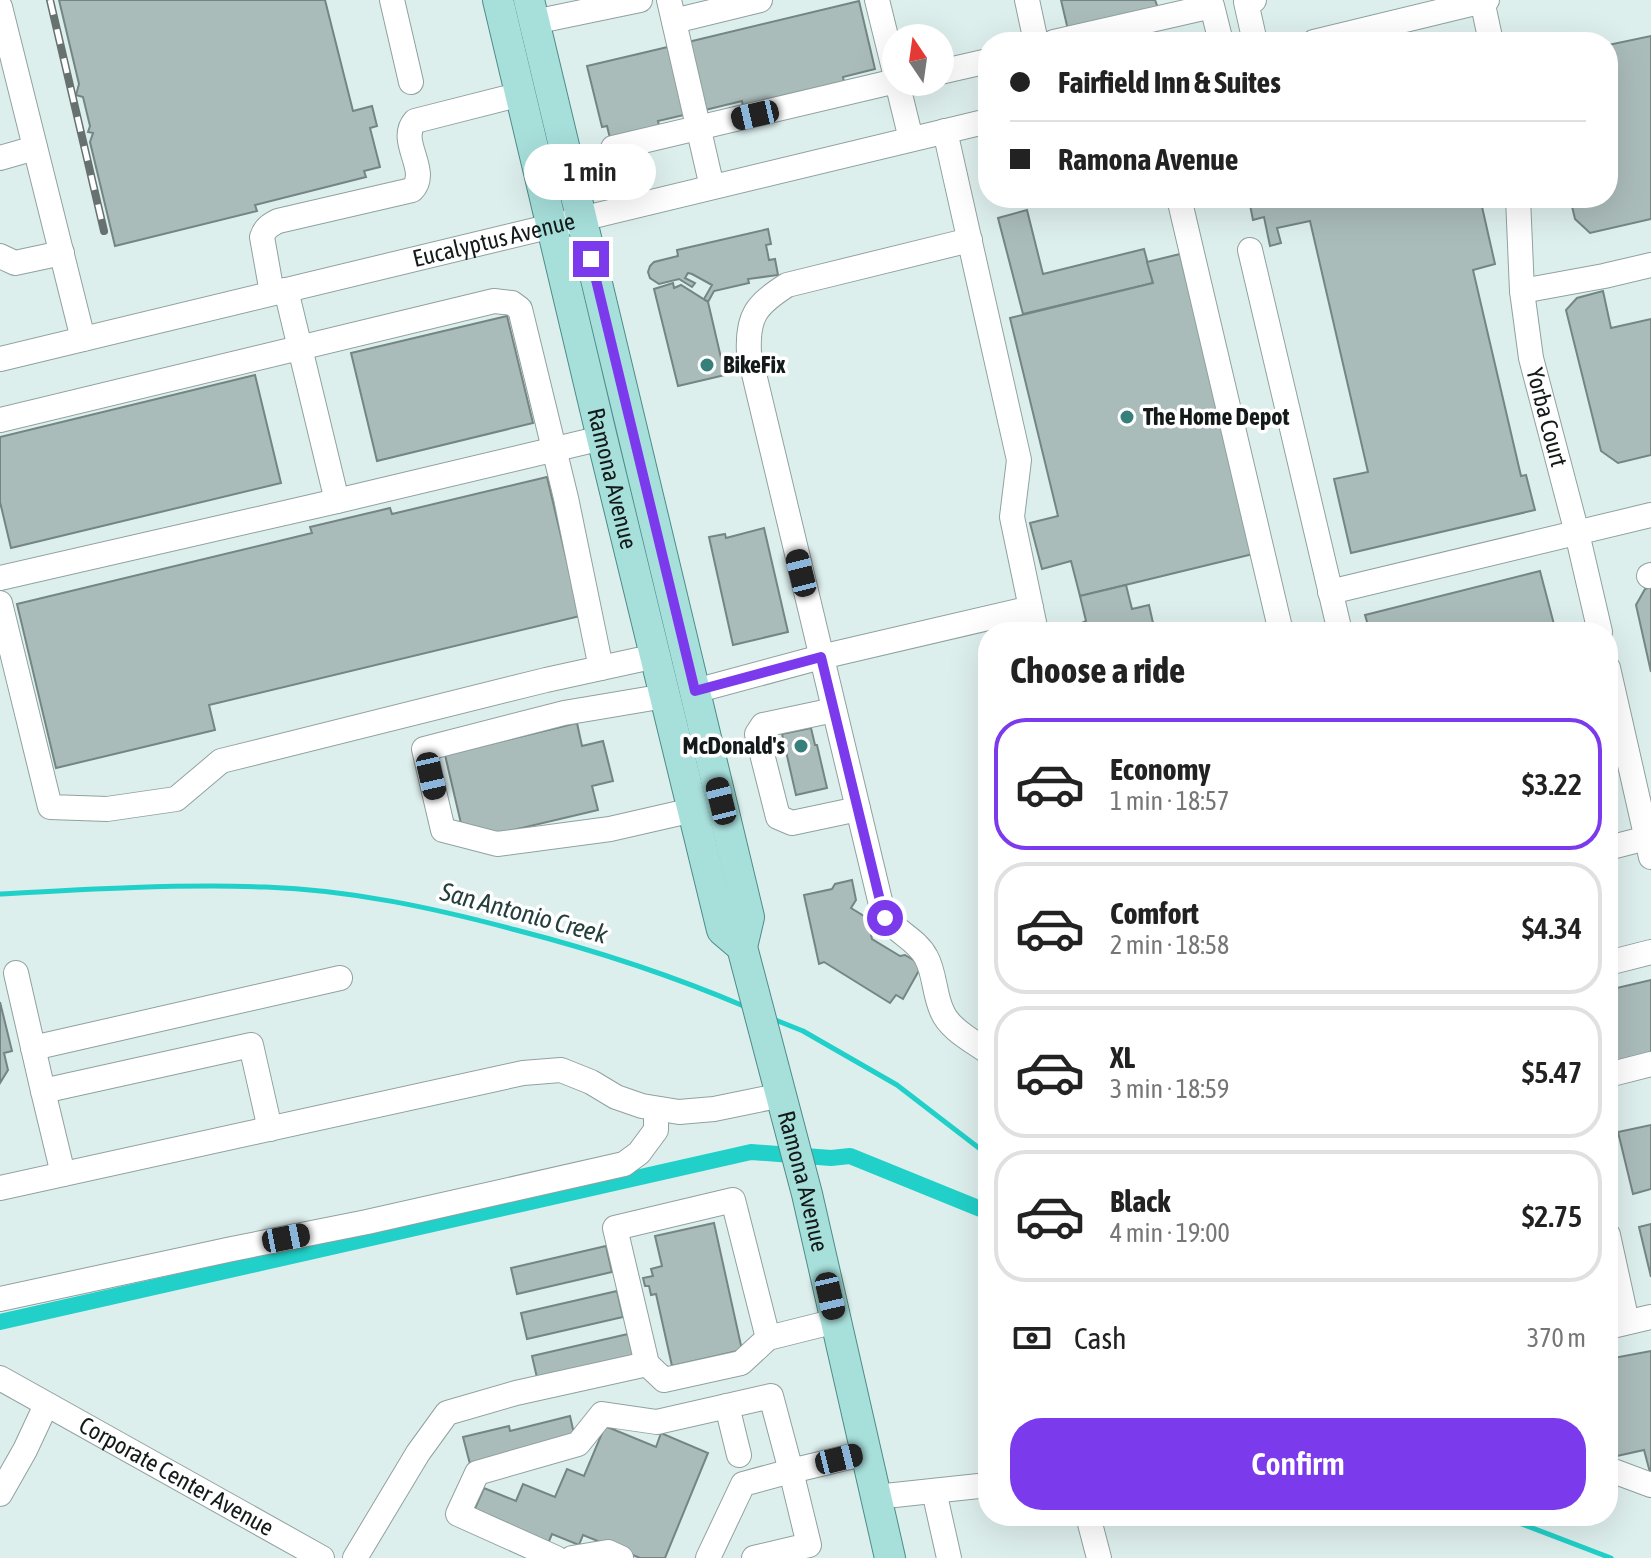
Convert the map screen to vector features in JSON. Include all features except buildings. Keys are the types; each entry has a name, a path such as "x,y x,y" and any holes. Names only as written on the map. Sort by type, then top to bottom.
{"main road":[{"name":"Ramona Avenue","path":"498,0 521,94 567,222 680,693 749,917 742,947 807,1194 890,1558"},
{"name":"Ramona Avenue","path":"532,11 602,438 656,656 680,693 693,810 722,930 742,947"}],"street":[{"path":"392,0 411,82"},
{"path":"532,11 640,0"},
{"path":"712,187 671,10 760,0"},
{"path":"877,0 883,24"},
{"path":"1027,0 1034,32"},
{"path":"1354,32 1484,0 1489,32"},
{"path":"1248,1 1253,32"},
{"path":"1098,32 1212,6 1218,32"},
{"path":"0,7 83,339"},
{"path":"954,69 978,63"},
{"path":"613,148 882,83"},
{"path":"337,501 300,347 263,250 264,230 278,221 412,190 419,177 409,137 411,125 422,118 521,94"},
{"path":"900,96 911,139"},
{"name":"Eucalyptus Avenue","path":"0,359 978,123"},
{"path":"945,131 1019,460 1012,517 1034,620"},
{"path":"0,158 35,148"},
{"path":"1181,208 1279,622"},
{"name":"Yorba Court","path":"1518,208 1522,291 1531,358 1598,622"},
{"path":"970,240 787,285 769,296 756,311 748,330 749,353 883,913 890,925 918,945 927,959 940,1009 947,1020 978,1044"},
{"path":"1250,250 1338,622"},
{"path":"0,256 15,263 62,253"},
{"path":"1522,291 1651,265"},
{"path":"0,420 494,301 512,303 520,309 554,448 601,668"},
{"path":"0,578 602,438"},
{"path":"1330,592 1651,515"},
{"path":"0,603 50,807 107,809 176,799 221,761 546,680 656,656"},
{"path":"693,810 610,829 497,844 443,830 424,749 564,713 680,693 821,657 978,630"},
{"path":"834,710 763,725 757,734 778,817 792,823 858,809"},
{"path":"1618,711 1650,847 1618,848"},
{"path":"1618,960 1651,952"},
{"path":"16,973 63,1174"},
{"path":"33,1048 340,978"},
{"path":"43,1091 251,1045 270,1129"},
{"path":"1618,1072 1651,1064"},
{"path":"0,1188 523,1073 561,1070 591,1082 616,1097 642,1106 679,1112 714,1109 780,1087"},
{"path":"0,1299 624,1164 639,1153 656,1130 656,1109"},
{"path":"768,1338 733,1200 615,1228 647,1364 664,1380 741,1363 768,1338 836,1321"},
{"path":"1618,1325 1651,1317"},
{"path":"355,1558 418,1453 447,1413 516,1393 647,1364"},
{"name":"Corporate Center Avenue","path":"0,1378 322,1558"},
{"path":"556,1558 458,1514 477,1473 578,1444 602,1414 657,1422 771,1396 809,1545 754,1558"},
{"path":"0,1494 8,1462 38,1400"},
{"path":"727,1406 739,1455"},
{"path":"708,1558 743,1484 866,1453"},
{"path":"1618,1473 1651,1485"},
{"path":"876,1497 978,1486"},
{"path":"934,1491 949,1558"},
{"path":"1091,1526 1099,1558"},
{"path":"572,1558 608,1552 621,1558"}],"waterway":[{"name":"San Antonio Creek","path":"0,894 233,886 361,896 454,914 574,946 661,974 746,1007"},
{"name":"San Antonio Creek","path":"773,1019 803,1031 897,1085 978,1147"},
{"path":"0,1322 751,1152 831,1158 850,1156 978,1208"},
{"name":"San Antonio Creek","path":"1527,1526 1611,1558"}],"railway":[{"path":"50,0 104,231"}],"place":[{"name":"BikeFix","path":"707,365"},
{"name":"The Home Depot","path":"1127,417"},
{"name":"McDonald's","path":"801,746"}],"route":[{"path":"591,259 695,691 821,657 885,918"}]}
